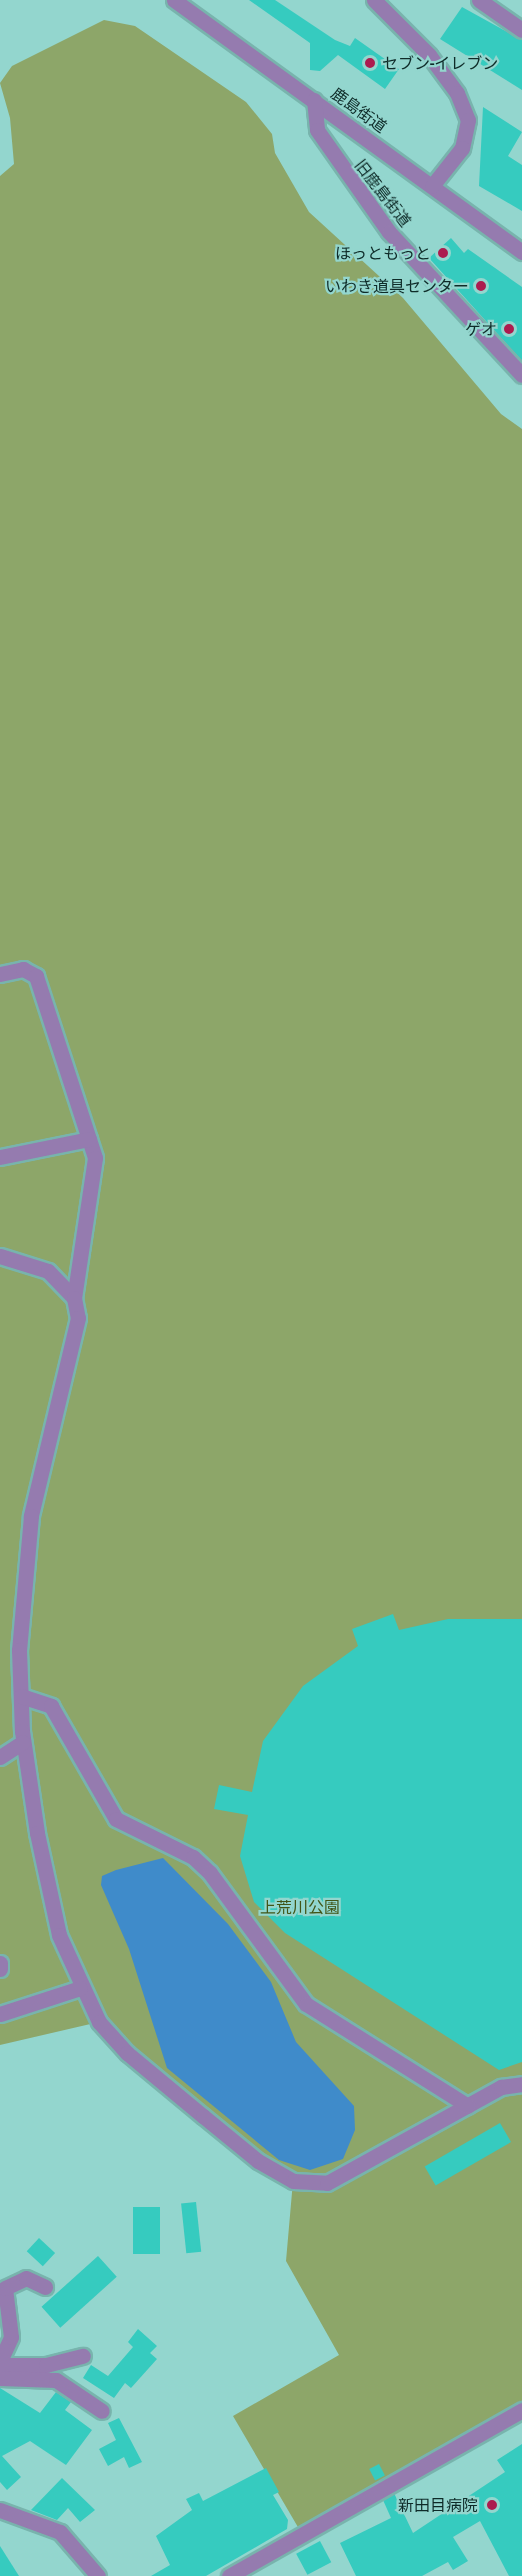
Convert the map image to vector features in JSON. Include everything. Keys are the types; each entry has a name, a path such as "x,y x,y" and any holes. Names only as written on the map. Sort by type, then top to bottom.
{"street":[{"name":"鹿島街道","path":"174,0 522,252"},
{"path":"374,0 429,56 457,93 468,120 462,148 432,186"},
{"path":"479,0 522,30"},
{"name":"旧鹿島街道","path":"314,100 317,130 388,232 522,375"},
{"path":"0,974 23,969 36,976 95,1167 75,1298 78,1318 44,1454 23,1570 21,1696 23,1742 59,1935 80,1988 126,2053 258,2161 293,2181 327,2183 501,2087 522,2084"},
{"path":"0,1157 88,1139"},
{"path":"0,1256 48,1271 75,1298"},
{"path":"21,1696 51,1707 116,1819 193,1857 210,1873 306,2004 468,2106"},
{"path":"0,1757 23,1742"},
{"path":"0,1963 0,1969"},
{"path":"0,2014 80,1988"},
{"path":"45,2287 26,2278 2,2286 10,2337 0,2363 46,2366 83,2356"},
{"path":"0,2378 56,2380 102,2411"},
{"path":"229,2576 522,2410"},
{"path":"0,2510 60,2532 98,2576"}],"green space":[{"name":"上荒川公園","path":"104,20 135,26 246,102 272,134 275,153 309,212 403,298 501,414 522,429 522,2410 302,2534 233,2416 339,2355 286,2261 293,2181 99,2022 0,2045 0,176 14,164 10,118 0,83 12,66"}],"water":[{"path":"163,1858 228,1924 271,1982 296,2042 354,2106 355,2130 343,2159 310,2170 279,2160 167,2068 129,1949 101,1885 102,1876"}],"building":[{"path":"249,0 275,0 335,40 350,46 355,38 399,69 385,89 338,55 320,71 310,70 310,43"},
{"path":"462,7 522,40 522,90 440,39"},
{"path":"483,107 522,132 508,156 522,165 522,211 479,186"},
{"path":"451,238 464,253 468,249 522,287 522,361 429,258"},
{"path":"393,1614 399,1630 448,1619 522,1619 522,2062 499,2070 285,1933 254,1902 240,1856 248,1815 214,1809 219,1785 252,1792 263,1741 303,1686 358,1646 352,1629"},
{"path":"500,2123 511,2142 436,2186 425,2166"},
{"path":"196,2202 201,2252 186,2253 181,2204"},
{"path":"133,2207 160,2207 160,2254 133,2254"},
{"path":"39,2238 55,2253 43,2266 27,2251"},
{"path":"98,2256 117,2277 60,2328 42,2307"},
{"path":"138,2329 157,2346 150,2353 157,2359 131,2388 125,2383 114,2398 83,2378 91,2365 108,2376 133,2347 128,2342"},
{"path":"0,2388 40,2413 56,2392 71,2402 65,2410 92,2430 66,2465 30,2441 2,2456 21,2477 7,2490 0,2482"},
{"path":"119,2418 142,2462 129,2468 124,2457 108,2466 99,2449 116,2440 108,2423"},
{"path":"522,2444 522,2576 509,2576 480,2521 453,2537 468,2561 453,2570 448,2562 422,2576 356,2576 340,2543 391,2518 383,2500 394,2493 413,2533 505,2472 497,2460"},
{"path":"379,2464 385,2476 375,2481 369,2469"},
{"path":"266,2468 279,2492 273,2495 288,2520 287,2529 206,2576 151,2576 170,2565 156,2536 192,2510 186,2499 199,2493 203,2501"},
{"path":"62,2478 95,2510 80,2522 68,2508 57,2520 31,2510"},
{"path":"320,2541 331,2562 307,2575 296,2554"},
{"path":"0,2546 19,2576 0,2576"}],"place":[{"name":"セブン-イレブン","path":"370,63"},
{"name":"ほっともっと","path":"443,253"},
{"name":"いわき道具センター","path":"481,286"},
{"name":"ゲオ","path":"509,329"},
{"name":"新田目病院","path":"492,2505"}]}
